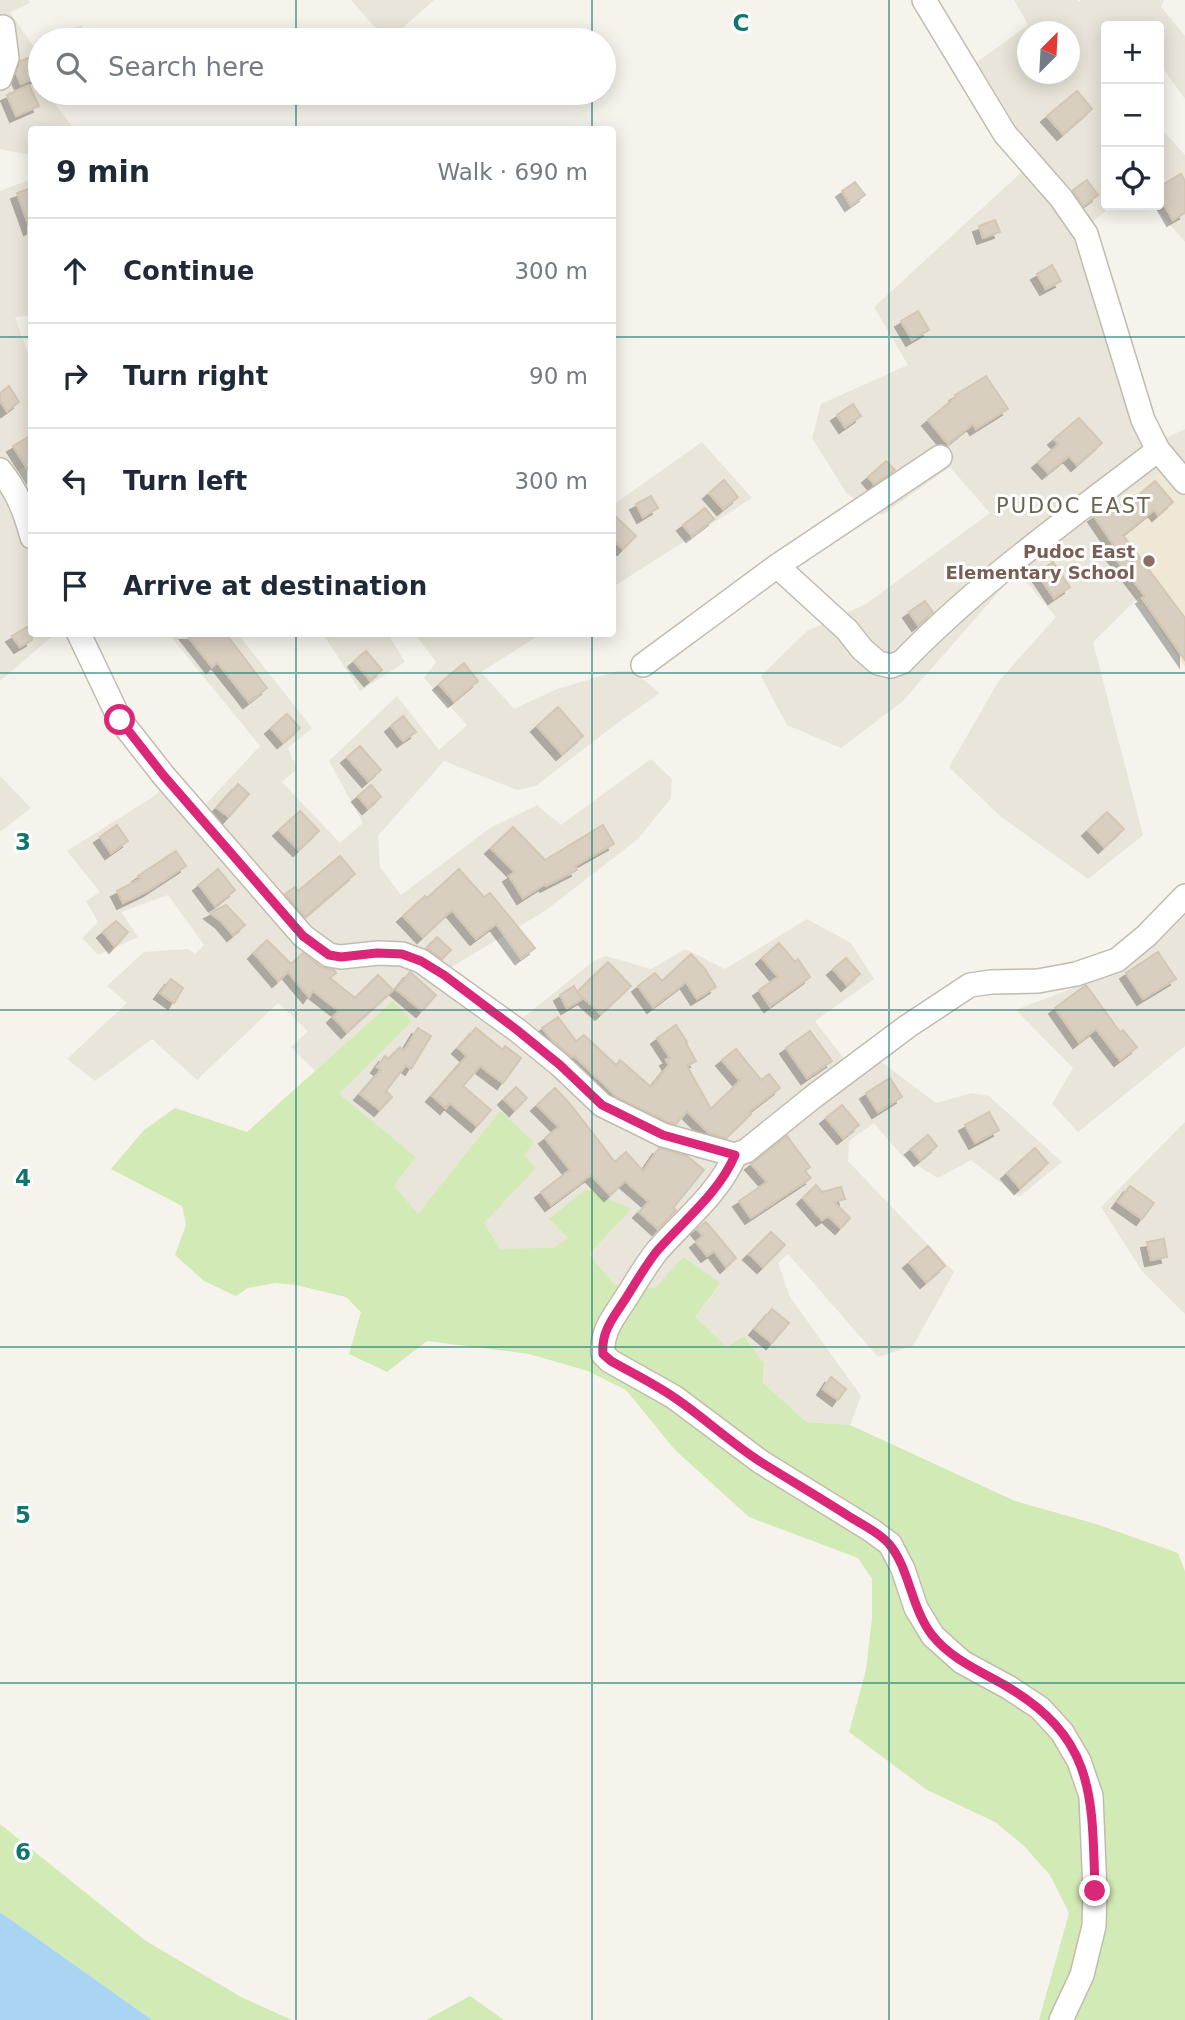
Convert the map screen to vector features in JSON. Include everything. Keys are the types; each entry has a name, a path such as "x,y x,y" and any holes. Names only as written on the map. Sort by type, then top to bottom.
{"street":[{"path":"923,0 1005,134 1061,198 1086,234 1143,420 1158,450 1185,482"},
{"path":"0,78 7,58 3,27"},
{"path":"777,566 847,630 862,649 878,663 891,666 902,662 962,605 1158,450"},
{"path":"643,665 777,566 940,457"},
{"path":"0,470 14,488 28,522"},
{"path":"80,637 120,720 164,776 303,936 316,947 329,955 341,957 377,953 402,954 421,961 517,1030 560,1065 602,1105 663,1135 735,1155"},
{"path":"1061,2020 1083,1975 1094,1926 1095,1891 1091,1796 1079,1761 1062,1732 1040,1709 1008,1687 962,1662 933,1636 916,1608 903,1570 890,1544 761,1462 674,1397 611,1361 603,1354 603,1336 656,1252 687,1221 728,1172 735,1155 759,1142 813,1097 908,1026 970,985 1038,981 1076,974 1117,960 1146,936 1185,897"}],"shaded area":[{"path":"0,0 29,0 30,3 10,12 28,39 28,105 56,105 72,126 28,126 28,154 0,149"},
{"path":"351,0 434,0 402,28 376,28"},
{"path":"1014,0 1164,0 1161,7 1185,36 1185,99 1164,70 1164,21 1101,21 1101,210 1107,210 1073,238 1109,336 1142,449 1185,429 1185,492 1089,523 1138,598 1093,642 1143,835 1088,879 1000,816 949,767 998,682 1056,617 1017,571 903,701 841,748 787,725 761,676 807,631 866,604 990,513 950,467 882,515 847,494 812,438 821,404 908,365 874,307 1036,159 977,62 1017,33 1017,84 1080,84 1080,21 1026,21"},
{"path":"1164,132 1185,155 1185,242 1157,210 1164,210"},
{"path":"28,180 28,315 15,317 28,354 28,465 16,472 28,496 28,637 51,637 0,681 0,191"},
{"path":"702,442 752,498 616,585 616,503"},
{"name":"Pudoc East Elementary School","path":"1167,467 1185,492 1185,667 1089,523"},
{"path":"240,637 312,728 288,748 297,769 282,782 340,843 363,823 329,761 397,696 439,750 467,725 424,678 436,662 417,637 536,637 481,672 514,709 557,689 618,671 633,671 660,693 536,786 517,790 444,761 378,836 380,867 401,895 490,828 537,805 561,825 651,759 672,779 671,798 638,839 545,911 450,968 506,1031 594,961 606,956 651,969 685,949 725,969 807,919 851,943 874,979 815,1021 859,1078 880,1061 936,1103 972,1093 989,1096 1062,1162 1019,1197 971,1160 938,1178 903,1157 874,1123 849,1141 848,1161 954,1272 913,1346 878,1357 788,1254 778,1263 790,1297 861,1396 850,1425 807,1422 763,1383 764,1363 744,1336 727,1347 695,1317 721,1284 655,1288 616,1286 589,1256 630,1209 549,1219 568,1238 554,1249 500,1249 484,1223 523,1155 501,1111 418,1215 394,1186 416,1157 338,1094 412,1021 393,1002 315,1071 291,1047 308,1031 278,1003 197,1080 152,1039 95,1081 67,1059 127,1003 107,986 144,952 188,949 195,954 204,945 168,895 121,912 138,937 98,955 82,938 98,922 86,901 100,892 67,851 153,797 174,778 204,806 260,746 172,638"},
{"path":"325,637 390,637 405,662 360,691"},
{"path":"0,776 31,808 0,832"},
{"path":"1185,907 1185,1046 1078,1132 1052,1104 1073,1068 1016,1010 1104,976"},
{"path":"1185,1122 1185,1314 1142,1271 1101,1207"}],"green space":[{"path":"393,1001 412,1021 339,1094 416,1157 394,1186 418,1214 500,1111 534,1142 524,1155 536,1168 484,1223 500,1249 554,1248 568,1238 549,1219 586,1189 631,1209 589,1255 615,1285 655,1288 683,1257 721,1283 695,1317 727,1347 744,1336 764,1363 763,1383 807,1422 850,1425 1015,1501 1096,1524 1178,1553 1185,1571 1185,2020 1039,2020 1069,1913 1050,1875 1023,1845 995,1822 927,1790 849,1732 866,1670 872,1618 872,1579 858,1558 749,1517 675,1450 626,1390 588,1371 529,1354 427,1341 387,1372 349,1354 361,1312 346,1297 296,1285 275,1283 248,1288 236,1296 204,1281 175,1255 186,1225 182,1206 111,1169 144,1130 175,1108 247,1132"},
{"path":"0,1824 146,1941 243,1998 292,2020 152,2020 0,1912"},
{"path":"470,1996 504,2020 426,2020"}],"water":[{"path":"0,1912 152,2020 0,2020"}],"building":[{"path":"28,58 28,81 21,84 16,73 20,61"},
{"path":"28,85 28,105 39,106 16,116 7,95"},
{"path":"1077,91 1092,109 1063,134 1047,116"},
{"path":"1181,174 1185,181 1185,213 1173,220 1164,205 1164,184"},
{"path":"1087,180 1098,195 1083,206 1073,190"},
{"path":"855,182 865,195 851,205 842,191"},
{"path":"28,189 28,223 17,193"},
{"path":"995,220 1000,232 983,238 979,226"},
{"path":"1052,265 1061,281 1046,289 1037,274"},
{"path":"918,311 929,330 912,340 901,321"},
{"path":"986,376 1008,409 976,429 973,424 948,444 928,420 956,397 955,395"},
{"path":"9,386 19,402 7,411 0,401 0,393"},
{"path":"853,404 861,416 845,427 837,415"},
{"path":"1079,418 1102,443 1077,465 1069,456 1048,473 1038,462 1059,444 1054,439"},
{"path":"28,437 28,470 13,446"},
{"path":"886,461 895,470 874,484 868,477"},
{"path":"724,480 738,497 723,509 709,493"},
{"path":"1155,481 1173,502 1158,515 1154,510 1123,535 1185,618 1185,660 1142,598 1145,596 1110,551 1115,547 1094,516 1104,509 1108,514 1134,495 1136,497"},
{"path":"651,496 658,508 643,517 636,504"},
{"path":"705,508 714,519 692,536 683,525"},
{"path":"616,517 636,536 623,549 616,542"},
{"path":"1053,562 1070,587 1054,598 1037,573"},
{"path":"925,601 933,612 918,625 909,612"},
{"path":"28,626 28,637 32,637 32,640 20,647 12,636"},
{"path":"188,637 228,637 267,688 249,702 217,662 212,667"},
{"path":"366,651 382,670 370,680 354,661"},
{"path":"464,663 478,681 454,701 439,684"},
{"path":"558,707 583,736 562,754 537,726"},
{"path":"287,714 300,728 283,742 271,728"},
{"path":"403,716 416,732 403,741 391,726"},
{"path":"360,746 381,770 368,781 347,757"},
{"path":"238,784 249,794 229,817 217,808"},
{"path":"371,785 381,797 368,808 358,796"},
{"path":"300,811 319,831 299,850 279,830"},
{"path":"1107,812 1124,829 1104,847 1088,830"},
{"path":"117,825 128,841 111,853 100,837"},
{"path":"603,825 614,844 575,866 577,870 546,886 545,884 523,898 509,876 515,872 491,848 513,827 545,860"},
{"path":"176,851 186,866 148,891 123,903 117,891 140,879 138,876"},
{"path":"340,856 355,874 305,917 285,894 295,887 298,891"},
{"path":"218,869 235,890 215,906 199,885"},
{"path":"459,869 484,897 490,893 535,948 521,958 496,924 476,939 452,910 423,937 403,916"},
{"path":"226,905 245,925 233,935 210,913"},
{"path":"116,921 128,932 115,947 103,932"},
{"path":"437,937 451,950 442,959 427,948"},
{"path":"267,940 291,964 303,953 321,967 334,970 336,973 330,978 355,998 378,975 393,990 347,1032 333,1017 339,1011 313,991 309,997 288,972 278,981 254,953"},
{"path":"779,943 795,962 798,959 810,977 770,1006 759,990 778,977 762,958"},
{"path":"1158,952 1176,979 1143,999 1126,973"},
{"path":"691,954 705,969 716,987 697,999 686,982 653,1007 638,986 655,973 662,981"},
{"path":"846,958 860,974 847,985 833,969"},
{"path":"608,962 631,986 601,1014 577,992"},
{"path":"410,972 436,995 422,1011 396,989"},
{"path":"171,979 183,988 174,1003 160,993"},
{"path":"1086,985 1120,1032 1123,1030 1137,1047 1120,1060 1096,1029 1079,1042 1055,1008"},
{"path":"574,986 582,999 567,1008 560,995"},
{"path":"558,1017 576,1041 584,1035 616,1065 620,1060 651,1087 669,1065 666,1060 670,1058 657,1038 676,1025 696,1061 687,1066 711,1109 740,1081 722,1060 736,1049 761,1080 769,1074 780,1088 749,1112 751,1114 726,1138 709,1133 687,1111 676,1124 668,1122 617,1097 574,1056 552,1040 542,1028"},
{"path":"418,1028 431,1036 411,1069 406,1065 386,1091 392,1097 380,1110 360,1094 381,1070 377,1067 385,1056 389,1059 400,1047 404,1051"},
{"path":"476,1028 503,1050 505,1046 521,1058 503,1083 480,1066 463,1086 491,1110 477,1126 450,1103 446,1108 432,1096 467,1056 458,1048"},
{"path":"810,1031 832,1061 807,1078 786,1048"},
{"path":"890,1078 902,1097 878,1112 866,1093"},
{"path":"516,1087 527,1098 515,1110 504,1099"},
{"path":"555,1088 615,1162 626,1152 643,1171 659,1148 687,1156 704,1170 673,1208 676,1210 658,1229 639,1212 649,1202 625,1181 610,1195 591,1175 551,1205 541,1192 570,1170 545,1138 559,1127 537,1105"},
{"path":"842,1105 859,1125 843,1138 826,1118"},
{"path":"989,1112 999,1130 975,1143 965,1125"},
{"path":"928,1135 937,1146 920,1160 911,1149"},
{"path":"787,1136 810,1167 805,1171 811,1178 751,1218 739,1201 767,1182 751,1164"},
{"path":"1035,1148 1048,1163 1020,1188 1007,1173"},
{"path":"816,1185 822,1192 841,1187 845,1199 834,1202 850,1218 841,1228 828,1216 822,1220 803,1198"},
{"path":"1130,1186 1154,1203 1142,1219 1118,1202"},
{"path":"706,1222 736,1258 726,1267 714,1251 707,1256 696,1242 703,1236 697,1229"},
{"path":"771,1232 785,1245 763,1267 749,1254"},
{"path":"1164,1239 1167,1257 1151,1260 1147,1242"},
{"path":"928,1246 945,1266 926,1282 909,1262"},
{"path":"772,1309 789,1323 772,1343 755,1329"},
{"path":"831,1377 846,1389 838,1400 823,1389"}],"place":[{"name":"Pudoc East Elementary School","path":"1149,561"}],"district":[{"name":"PUDOC EAST","path":"1074,506"}],"route":[{"path":"120,720 164,776 303,936 316,947 329,955 341,957 377,953 402,954 421,961 517,1030 560,1065 602,1105 663,1135 735,1155 728,1172 687,1221 656,1252 603,1336 603,1354 674,1397 761,1462 890,1544 903,1570 916,1608 933,1636 962,1662 1008,1687 1040,1709 1062,1732 1079,1761 1091,1796 1095,1891"}]}
